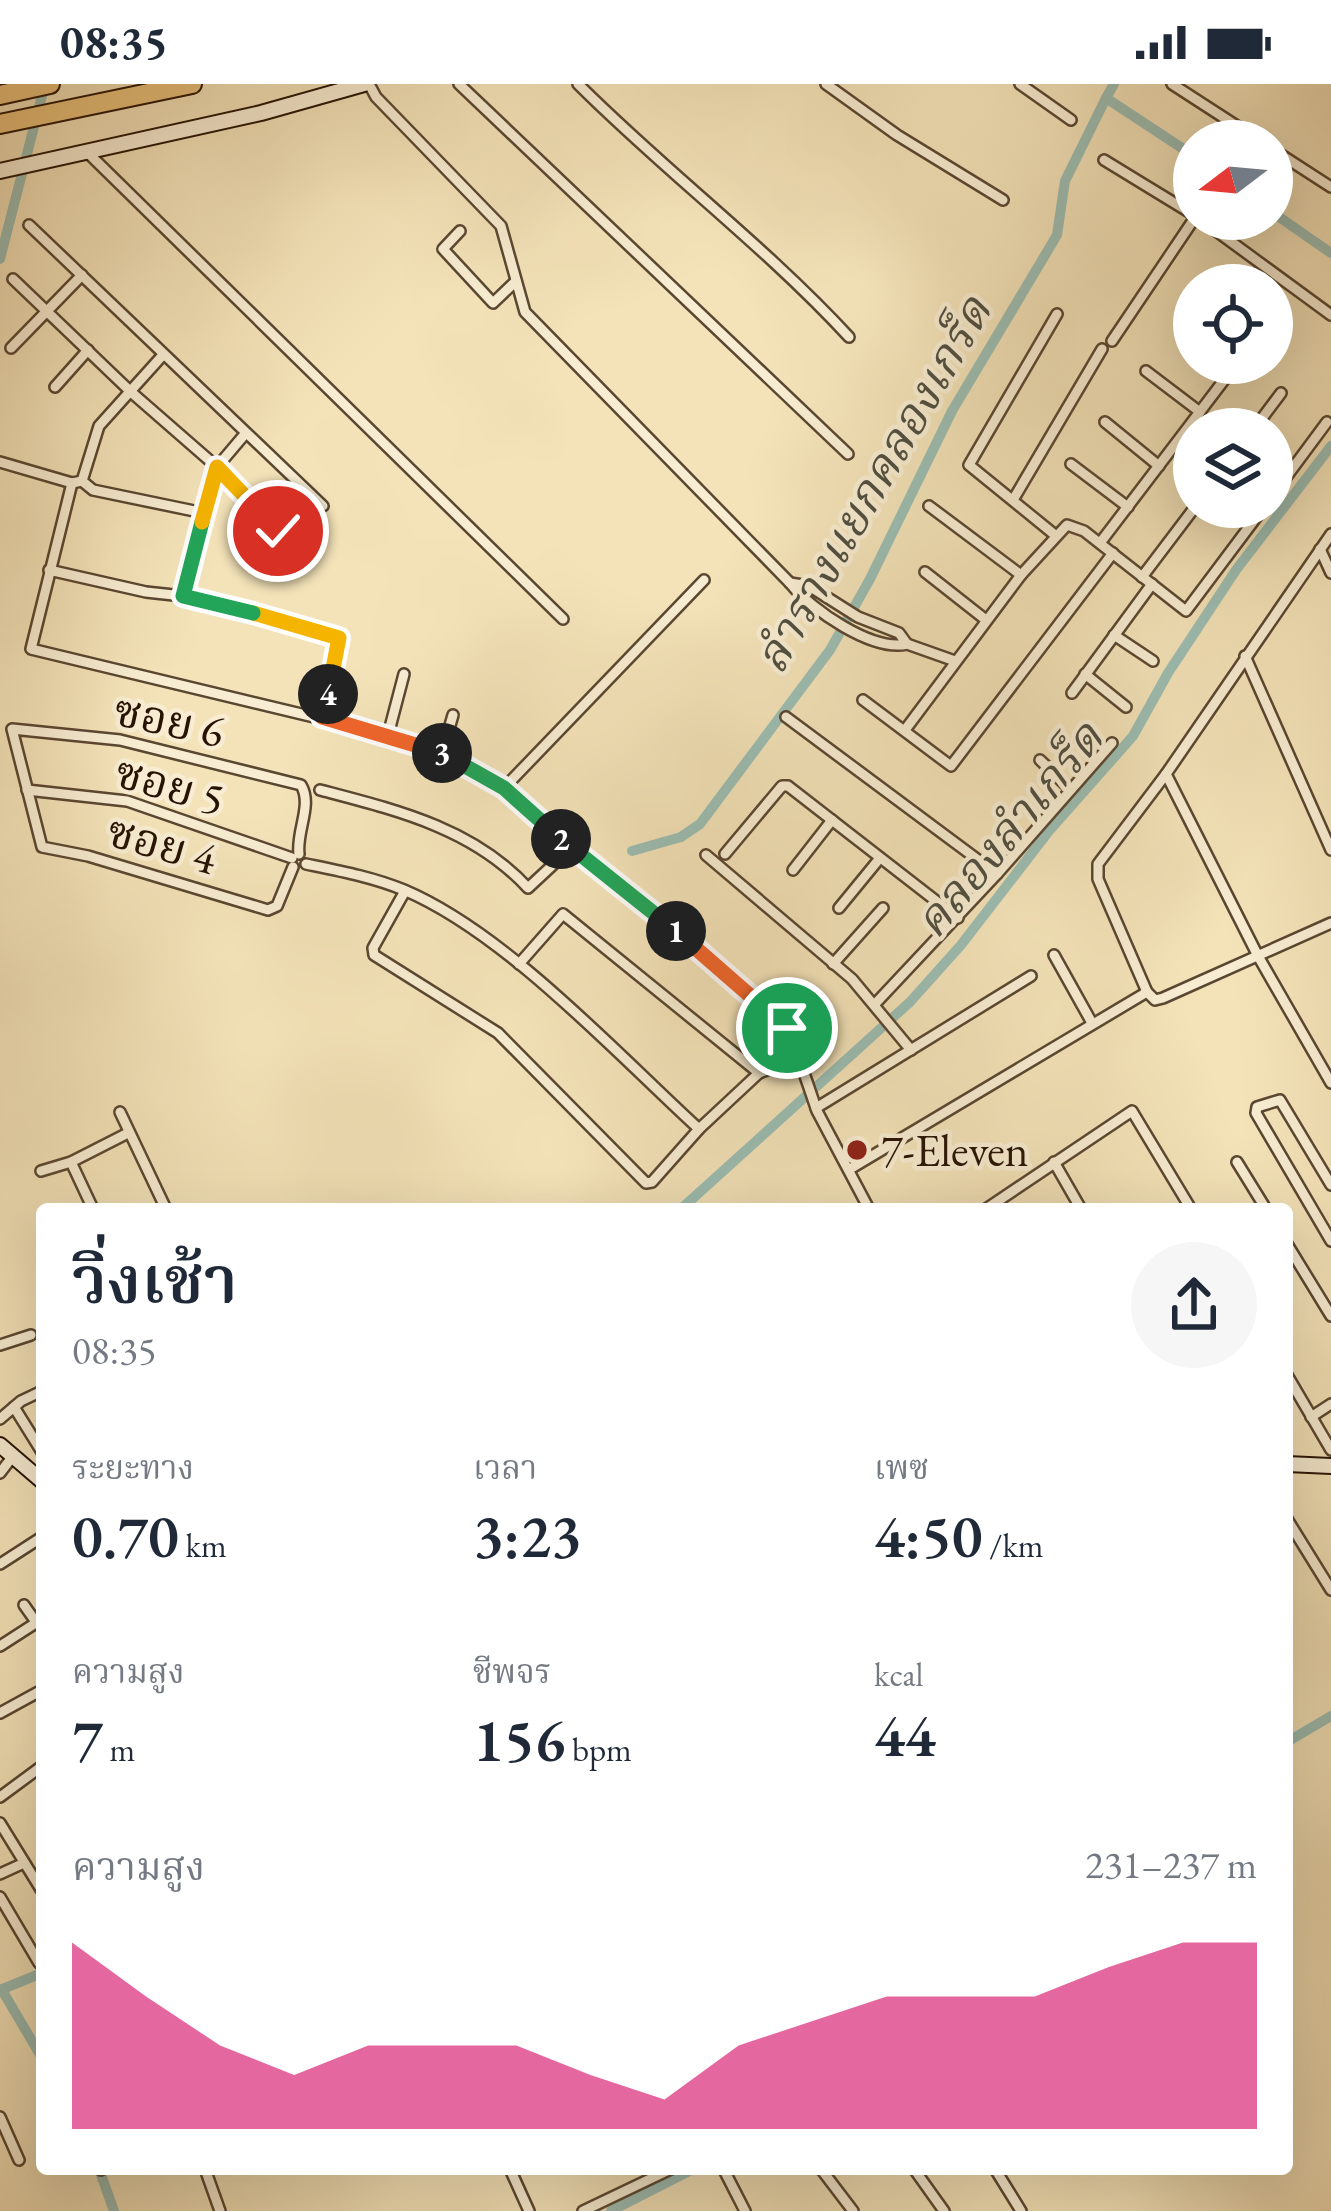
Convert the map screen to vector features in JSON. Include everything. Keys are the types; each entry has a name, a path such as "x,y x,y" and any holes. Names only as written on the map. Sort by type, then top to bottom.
{"highway":[{"path":"1,95 50,84"},
{"path":"0,124 192,84"}],"main road":[{"path":"0,171 367,84"},
{"path":"0,1445 36,1476"},
{"path":"1293,1464 1331,1466"}],"street":[{"path":"367,84 501,226 525,313 802,598 851,631 955,661"},
{"path":"459,84 848,454"},
{"path":"578,84 763,249 849,337"},
{"path":"826,84 897,135 1003,200"},
{"path":"1020,84 1071,120"},
{"path":"1172,84 1228,120"},
{"path":"88,153 563,619"},
{"path":"1105,160 1173,203"},
{"path":"1293,163 1331,187"},
{"path":"29,225 323,506"},
{"path":"460,231 443,249 493,303 516,281"},
{"path":"1112,341 1181,240"},
{"path":"1227,240 1331,315"},
{"path":"11,348 82,274"},
{"path":"13,279 217,467 278,531"},
{"path":"1055,535 969,465 1057,314"},
{"path":"1012,500 1102,349"},
{"path":"55,387 88,350"},
{"path":"162,356 99,426 49,570 31,646 34,651 388,735 442,753 504,788 782,1021 814,1103 866,1203"},
{"path":"1146,370 1195,408"},
{"path":"1203,408 1221,384"},
{"path":"1270,408 1281,393"},
{"path":"1105,422 1159,466"},
{"path":"1293,468 1328,422"},
{"path":"183,596 217,467 245,434"},
{"path":"1100,543 1173,448"},
{"path":"0,462 93,490 204,513"},
{"path":"1071,464 1128,507"},
{"path":"929,506 1021,575"},
{"path":"905,730 1021,575 1067,525 1084,531 1186,610 1248,528"},
{"path":"1142,577 1179,528"},
{"path":"1331,534 1095,871 1147,992 1155,1000 1331,923"},
{"path":"1320,549 1331,573"},
{"path":"863,700 951,766 1112,553"},
{"path":"49,570 183,596 339,638 322,717"},
{"path":"925,572 986,620"},
{"path":"504,788 704,580"},
{"path":"790,583 808,586 858,617 899,634 901,645"},
{"path":"1072,693 1152,584"},
{"path":"1114,635 1153,662"},
{"path":"1244,656 1331,850"},
{"path":"388,735 404,674"},
{"path":"1085,674 1126,707"},
{"path":"442,753 454,715"},
{"path":"786,717 997,874"},
{"name":"ซอย 6","path":"27,790 15,728 120,740 301,785 306,802 295,860"},
{"path":"876,1005 1112,742"},
{"path":"1040,760 1070,789"},
{"path":"1166,774 1258,956 1331,1083"},
{"path":"725,854 786,785 958,918"},
{"name":"ซอย 4","path":"27,790 42,847 50,851 88,856 268,910 277,906 295,860"},
{"name":"ซอย 5","path":"27,790 127,801 295,860"},
{"path":"320,790 436,824 496,857 528,888 571,848"},
{"path":"793,870 832,820"},
{"path":"706,855 876,1005 910,1050"},
{"path":"839,908 880,858"},
{"path":"295,860 303,868 306,864 370,878 442,910 519,964 699,1129"},
{"path":"406,891 373,948 374,955 498,1033 646,1183 759,1073 796,1054"},
{"path":"833,964 884,908"},
{"path":"519,964 563,914 759,1073"},
{"path":"1054,955 1092,1023"},
{"path":"814,1103 1031,976"},
{"path":"850,1169 1147,992"},
{"path":"1331,1185 1280,1100 1257,1107 1256,1113 1331,1241"},
{"path":"995,1203 1132,1111 1187,1203"},
{"path":"120,1112 163,1203"},
{"path":"41,1171 71,1162 128,1133"},
{"path":"71,1162 90,1203"},
{"path":"1054,1162 1078,1203"},
{"path":"1237,1162 1262,1203"},
{"path":"1293,1254 1331,1316"},
{"path":"0,1345 31,1335"},
{"path":"1293,1391 1331,1450"},
{"path":"0,1419 36,1394"},
{"path":"1311,1417 1331,1404"},
{"path":"14,1407 36,1442"},
{"path":"0,1473 13,1456"},
{"path":"1293,1529 1331,1590"},
{"path":"0,1564 36,1541"},
{"path":"24,1605 36,1618"},
{"path":"0,1646 36,1623"},
{"path":"0,1713 36,1693"},
{"path":"0,1797 36,1771"},
{"path":"0,1822 36,1882"},
{"path":"0,1874 24,1863"},
{"path":"0,1898 36,1956"},
{"path":"1,2123 20,2160"},
{"path":"207,2175 220,2211"},
{"path":"513,2175 529,2211"},
{"path":"584,2211 659,2175"},
{"path":"726,2175 746,2211"},
{"path":"826,2175 853,2211"},
{"path":"918,2175 944,2211"},
{"path":"999,2175 1022,2211"}],"waterway":[{"path":"0,259 45,84"},
{"name":"คลองลำเกร็ด","path":"1114,84 1106,98 1173,142"},
{"name":"ลำรางแยกคลองเกร็ด","path":"632,851 681,837 700,824 830,650 952,411 1057,235 1065,181 1106,98"},
{"name":"คลองลำเกร็ด","path":"1293,227 1331,253"},
{"name":"คลองลำเกร็ด","path":"688,1203 910,1002 961,945 1049,831 1133,736 1236,570 1331,446"},
{"path":"1293,1738 1331,1716"},
{"path":"0,1990 36,1975"},
{"path":"2,1990 36,2048"},
{"path":"101,2175 114,2211"},
{"path":"611,2211 681,2175"}],"place":[{"name":"7-Eleven","path":"857,1150"}],"route":[{"path":"278,531 217,467 183,596 334,634 339,644 322,717 447,754 504,788 787,1028"}]}
